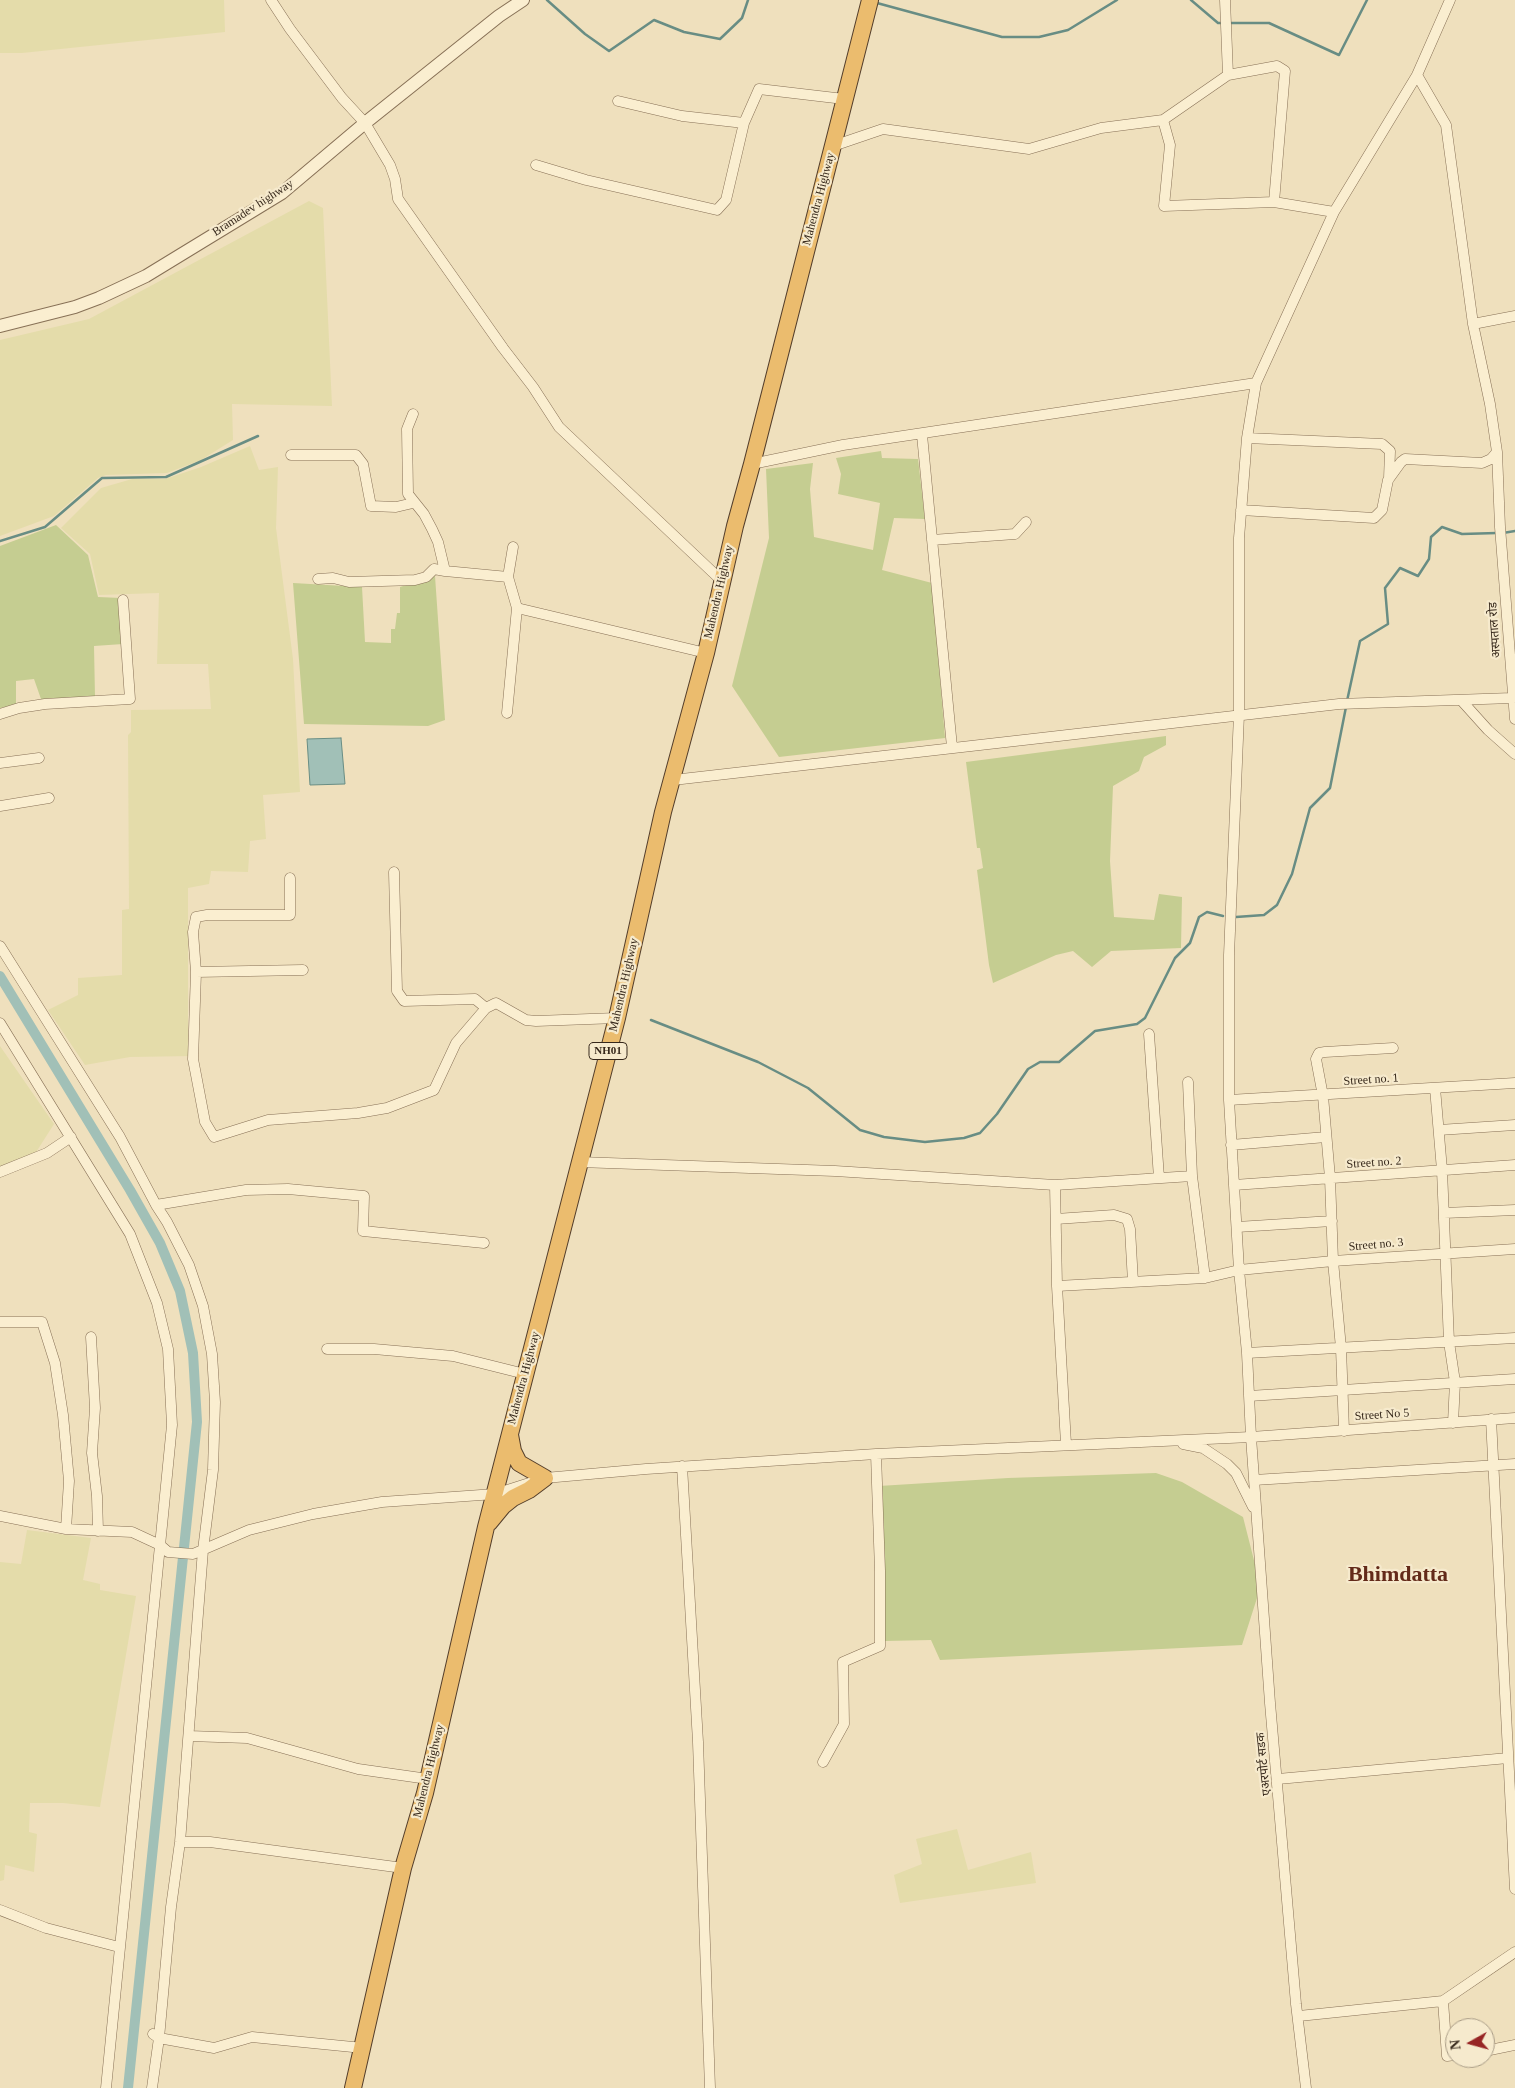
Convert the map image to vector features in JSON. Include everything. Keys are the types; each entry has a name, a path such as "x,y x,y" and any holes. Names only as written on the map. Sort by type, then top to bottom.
{"highway":[{"name":"Mahendra Highway","path":"354,2088 402,1868 428,1779 509,1433 617,1018 663,812 706,653 735,526 869,7"},
{"path":"486,1527 503,1506 545,1478 519,1462 513,1451 509,1433"}],"street":[{"path":"271,0 290,29 336,90 365,123 390,165 395,179 398,198 478,313 533,387 559,427 722,581"},
{"name":"Bramadev highway","path":"0,326 75,307 146,276 282,193 365,123 499,16 523,0"},
{"path":"1225,0 1228,75"},
{"name":"एअरपोर्ट सडक","path":"1306,2088 1299,2016 1296,2004 1256,1515 1247,1353 1236,1227 1230,1100 1229,955 1239,714 1239,538 1248,438 1256,383 1334,212 1417,75 1450,0"},
{"path":"833,146 883,129 1029,150 1101,128 1163,120 1228,75 1277,66 1285,71 1274,202"},
{"name":"अस्पताल रोड","path":"1417,75 1446,125 1462,231 1473,324 1490,404 1497,452 1500,527 1515,719"},
{"path":"536,166 586,180 716,210 726,200 744,123 760,89 844,99"},
{"path":"618,101 682,116 744,123"},
{"path":"1163,120 1170,146 1164,206 1274,202 1334,212"},
{"path":"1473,324 1515,316"},
{"path":"752,464 843,446 1256,383"},
{"path":"413,414 407,429 408,494 412,502 424,514 438,542 445,571"},
{"path":"922,435 952,747"},
{"path":"1242,510 1374,518 1382,510 1388,480 1390,450 1382,444 1248,438"},
{"path":"1388,480 1401,462 1408,458 1482,463 1491,459 1497,452"},
{"path":"291,456 356,455 363,464 371,506 396,507 412,502"},
{"path":"932,540 1015,534 1026,522"},
{"path":"507,713 517,608 508,577 513,547"},
{"path":"318,579 333,578 349,582 422,579 434,569 508,577"},
{"path":"0,714 19,708 45,704 130,699 123,600"},
{"path":"517,608 706,653"},
{"path":"673,780 1339,704 1512,698"},
{"path":"1461,700 1488,730 1515,754"},
{"path":"0,763 39,758"},
{"path":"0,806 49,798"},
{"path":"394,872 397,991 404,1001 476,999 486,1008"},
{"path":"290,878 290,915 206,915 196,917 193,932 196,972 193,1059 205,1122 214,1137 268,1120 358,1113 387,1108 434,1090 456,1043 486,1008 496,1003 526,1020 617,1018"},
{"path":"0,946 120,1137 156,1206 167,1222 189,1265 203,1306 212,1354 214,1402 213,1470 198,1552 189,1736 180,1842 156,2036 152,2088"},
{"path":"196,972 303,970"},
{"path":"0,1023 130,1234 157,1303 168,1349 172,1425 106,2088"},
{"path":"1149,1034 1159,1178"},
{"path":"1344,1430 1342,1348 1333,1261 1330,1178 1323,1096 1316,1059 1320,1054 1393,1048"},
{"path":"1188,1082 1192,1176 1205,1278"},
{"name":"Street no. 1","path":"1230,1100 1323,1096 1515,1083"},
{"path":"1435,1088 1442,1170 1449,1342 1455,1382 1453,1423"},
{"path":"1439,1130 1515,1125"},
{"path":"0,1172 47,1153 71,1136"},
{"path":"1232,1145 1326,1137"},
{"path":"579,1162 835,1171 1055,1185 1192,1176"},
{"name":"Street no. 2","path":"1234,1185 1515,1165"},
{"path":"1055,1185 1057,1286 1066,1444"},
{"path":"156,1206 246,1190 288,1189 364,1196 364,1231 484,1243"},
{"path":"1444,1213 1515,1210"},
{"path":"1056,1218 1114,1215 1126,1219 1130,1229 1133,1282"},
{"path":"1236,1227 1332,1222"},
{"name":"Street no. 3","path":"1057,1286 1205,1278 1239,1270 1445,1252 1515,1248"},
{"path":"0,1322 42,1322 55,1363 64,1415 69,1481 66,1529"},
{"path":"92,1337 96,1408 92,1453 97,1496 98,1530"},
{"path":"1247,1353 1515,1338"},
{"path":"327,1349 374,1348 453,1356 525,1374"},
{"path":"1249,1396 1515,1379"},
{"name":"Street No 5","path":"1165,1441 1251,1437 1515,1418"},
{"path":"1491,1419 1515,1888"},
{"path":"0,1516 66,1529 132,1532 160,1545 168,1552 198,1552 249,1530 313,1514 382,1502 494,1494 545,1478 682,1466 876,1454 1165,1441 1203,1448 1227,1464 1236,1473 1256,1515"},
{"path":"823,1762 844,1724 843,1662 880,1646 880,1571 876,1454"},
{"path":"1254,1480 1515,1464"},
{"path":"682,1466 698,1742 710,2088"},
{"path":"189,1736 247,1738 358,1769 428,1779"},
{"path":"1278,1779 1508,1758"},
{"path":"180,1842 210,1842 402,1868"},
{"path":"0,1910 46,1928 119,1947"},
{"path":"1299,2016 1443,2001 1515,1952"},
{"path":"1443,2001 1445,2028"},
{"path":"156,2036 214,2048 252,2037 363,2048"},
{"path":"1495,2049 1515,2045"}],"shaded area":[{"path":"0,0 224,0 225,32 22,53 0,53"},
{"path":"309,201 323,208 332,406 232,404 233,440 201,460 167,473 106,475 98,478 54,516 0,536 0,340 89,319"},
{"path":"250,446 259,470 278,467 276,528 293,659 300,792 263,795 266,839 250,841 248,872 211,871 209,884 188,888 188,1033 193,1056 130,1057 85,1065 48,1010 78,995 78,978 122,975 122,910 129,909 128,735 131,732 131,710 211,709 208,664 157,664 159,593 99,595 90,554 61,528 101,488 132,479 165,479 201,467"},
{"path":"0,1046 54,1124 33,1157 0,1174"},
{"path":"27,1530 91,1538 83,1580 100,1584 100,1590 136,1596 100,1807 63,1803 30,1803 29,1832 37,1834 34,1872 5,1865 4,1880 0,1881 0,1562 21,1564"},
{"path":"957,1829 968,1870 1031,1852 1036,1883 900,1903 894,1875 922,1864 916,1839"}],"green space":[{"path":"881,451 882,458 918,459 925,519 894,518 882,570 932,583 945,738 779,757 732,686 769,538 766,469 813,463 810,489 814,537 873,550 880,503 838,494 841,474 836,458"},
{"path":"56,525 88,555 98,597 121,598 123,644 94,646 95,697 41,699 34,679 16,681 16,705 0,708 0,546"},
{"path":"435,576 445,720 428,726 304,724 293,583 362,587 365,642 391,643 391,629 395,629 397,613 400,613 400,587"},
{"path":"1166,736 1166,745 1144,757 1139,771 1113,786 1110,861 1114,917 1154,920 1159,894 1182,897 1181,948 1111,951 1092,967 1073,951 1056,955 993,983 977,870 983,868 980,848 977,848 966,762"},
{"path":"1156,1473 1182,1482 1243,1517 1259,1580 1258,1595 1242,1645 940,1660 931,1640 885,1641 879,1486 1008,1478"}],"water":[{"path":"341,738 345,784 310,785 307,739"}],"waterway":[{"path":"547,0 585,34 609,51 654,20 684,32 720,39 742,18 748,0"},
{"path":"877,3 1002,37 1039,37 1068,30 1117,0"},
{"path":"1191,0 1218,23 1224,23"},
{"path":"1229,23 1269,23 1339,55 1367,0"},
{"path":"0,541 45,527 102,478 166,477 258,436"},
{"path":"1347,701 1360,641 1388,624 1385,588 1400,568 1418,576 1429,559 1431,537 1442,527 1462,534 1497,533"},
{"path":"1503,533 1515,531"},
{"path":"1236,917 1264,915 1277,905 1292,874 1310,808 1330,788 1346,707"},
{"path":"651,1020 758,1062 808,1088 860,1130 884,1137 925,1142 964,1138 980,1133 997,1114 1028,1069 1040,1062 1059,1062 1095,1031 1137,1024 1145,1018 1175,958 1190,943 1199,917 1207,912 1223,916"},
{"path":"0,976 130,1190 160,1243 180,1291 193,1353 197,1422 128,2088"}],"district":[{"name":"Bhimdatta","path":"1398,1575"}]}
